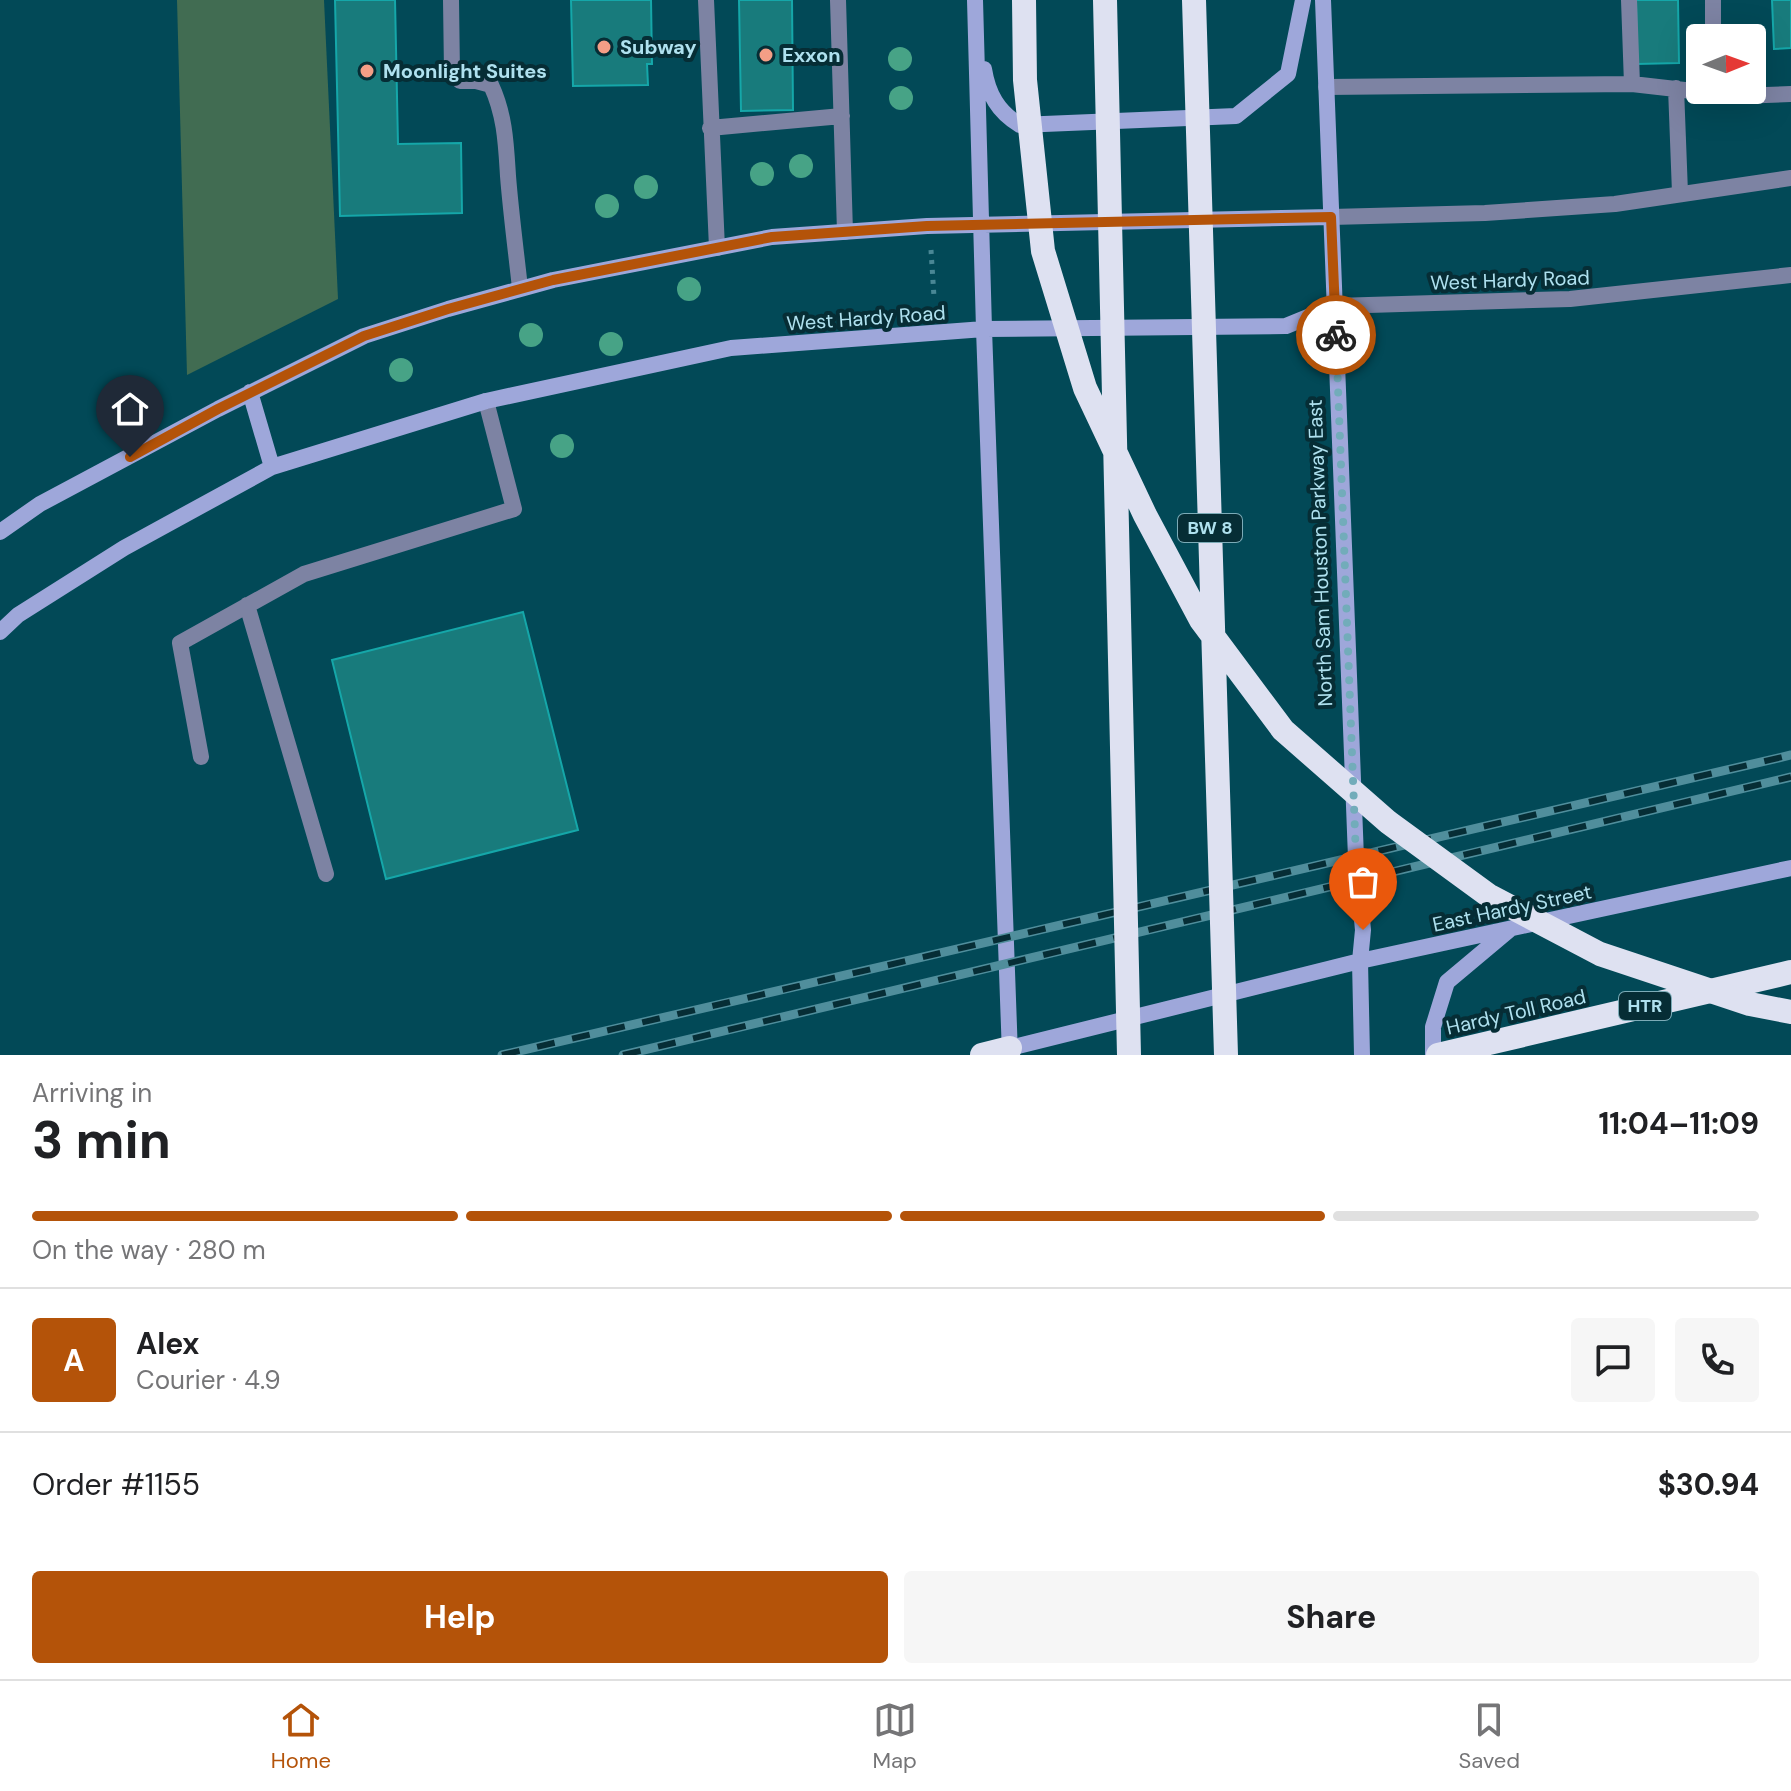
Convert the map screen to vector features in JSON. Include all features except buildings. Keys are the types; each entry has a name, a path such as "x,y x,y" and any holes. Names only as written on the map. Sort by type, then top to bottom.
{"highway":[{"path":"1024,0 1025,80 1043,251 1085,388 1145,515 1201,620 1283,730 1388,822 1488,895 1600,954 1750,1004 1791,1012"},
{"path":"1105,0 1129,1055"},
{"name":"BW 8","path":"1194,0 1226,1055"},
{"name":"Hardy Toll Road","path":"1436,1055 1791,972"},
{"path":"982,1055 1010,1052"}],"main road":[{"path":"975,0 986,82 995,103 1020,125 1236,116 1288,74 1303,0"},
{"path":"975,0 1010,1052"},
{"name":"North Sam Houston Parkway East","path":"1323,0 1356,858 1363,930 1360,961 1362,1055"},
{"path":"0,532 40,504 250,392 364,336 520,288 772,237 981,226 1331,217"},
{"name":"West Hardy Road","path":"0,632 18,615 124,548 272,467 486,401 731,348 984,329 1286,326 1335,306"},
{"path":"250,392 272,467"},
{"name":"East Hardy Street","path":"1010,1052 1360,961 1791,868"},
{"path":"1436,1055 1433,1027 1447,982 1510,929"}],"street":[{"path":"451,0 452,72 460,81 491,85 498,99 507,135 520,288"},
{"path":"706,0 717,248"},
{"path":"838,0 845,232"},
{"path":"1629,0 1632,84"},
{"path":"1713,0 1713,24"},
{"path":"1326,87 1632,84 1686,89"},
{"path":"1676,88 1680,193"},
{"path":"1766,95 1791,94"},
{"path":"710,128 842,116"},
{"path":"1331,217 1485,213 1615,204 1791,178"},
{"name":"West Hardy Road","path":"1335,306 1570,299 1791,275"},
{"path":"201,757 180,643 304,574 514,509 486,401"},
{"path":"247,605 326,874"}],"path":[{"path":"931,244 934,297"}],"green space":[{"path":"177,0 324,0 338,299 187,375"}],"railway":[{"path":"502,1055 1791,755"},
{"path":"623,1055 1791,777"}],"way so far":[{"path":"1336,335 1356,858 1363,930"}],"place":[{"name":"Subway","path":"604,47"},
{"name":"Exxon","path":"766,55"},
{"name":"Moonlight Suites","path":"367,71"}],"route":[{"path":"130,457 364,336 520,288 772,237 927,226 1331,217 1336,335"}]}
